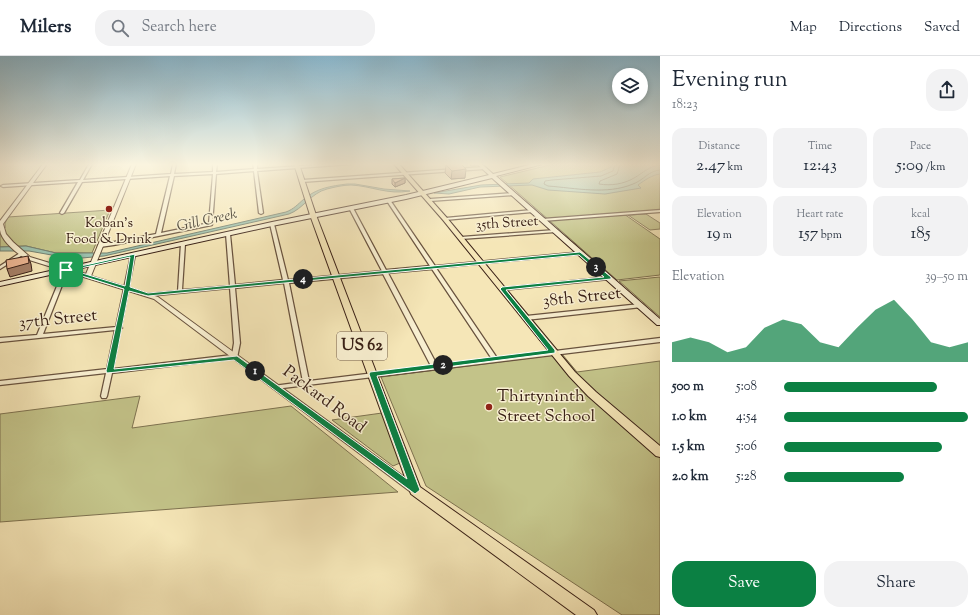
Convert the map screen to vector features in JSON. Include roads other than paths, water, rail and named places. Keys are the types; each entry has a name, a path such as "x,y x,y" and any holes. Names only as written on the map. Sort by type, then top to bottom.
{"main road":[{"name":"US 62","path":"305,190 415,490"},
{"path":"419,190 430,200 553,352 580,382 660,453"},
{"path":"0,284 66,270 94,261 133,255 434,190"},
{"path":"508,190 660,323"},
{"name":"Packard Road","path":"415,490 589,615"}],"street":[{"path":"0,224 25,190"},
{"path":"62,213 75,190"},
{"path":"88,276 123,190"},
{"path":"158,235 169,190"},
{"path":"99,248 211,224 213,190"},
{"path":"258,190 261,213"},
{"path":"430,200 513,194"},
{"path":"389,201 495,359"},
{"path":"351,208 434,366"},
{"path":"445,219 532,211"},
{"path":"542,220 660,211"},
{"name":"Packard Road","path":"0,224 1,230 18,251 28,258 156,298 415,490"},
{"path":"272,224 286,281 306,382"},
{"name":"35th Street","path":"461,238 555,231"},
{"path":"0,384 235,357 237,343 228,234"},
{"path":"0,240 9,240"},
{"path":"180,290 183,244"},
{"path":"0,268 18,251"},
{"path":"148,295 180,290 580,254"},
{"path":"104,396 133,255"},
{"path":"39,336 66,270"},
{"path":"502,289 609,278"},
{"name":"38th Street","path":"526,318 640,306"},
{"name":"37th Street","path":"0,340 119,328"},
{"path":"275,387 434,366 660,340"}],"water":[{"path":"324,190 316,194 299,209 289,214 104,256 82,258 63,257 29,251 0,251 0,247 26,246 56,253 107,253 286,212 294,208 314,192"},
{"path":"382,190 410,191 394,192"},
{"path":"451,190 466,190 449,194 434,193"},
{"path":"549,190 628,190 605,194"}],"place":[{"name":"Koban's Food & Drink","path":"109,209"},
{"name":"Thirtyninth Street School","path":"489,407"}],"water label":[{"name":"Gill Creek","path":"207,221"}]}
